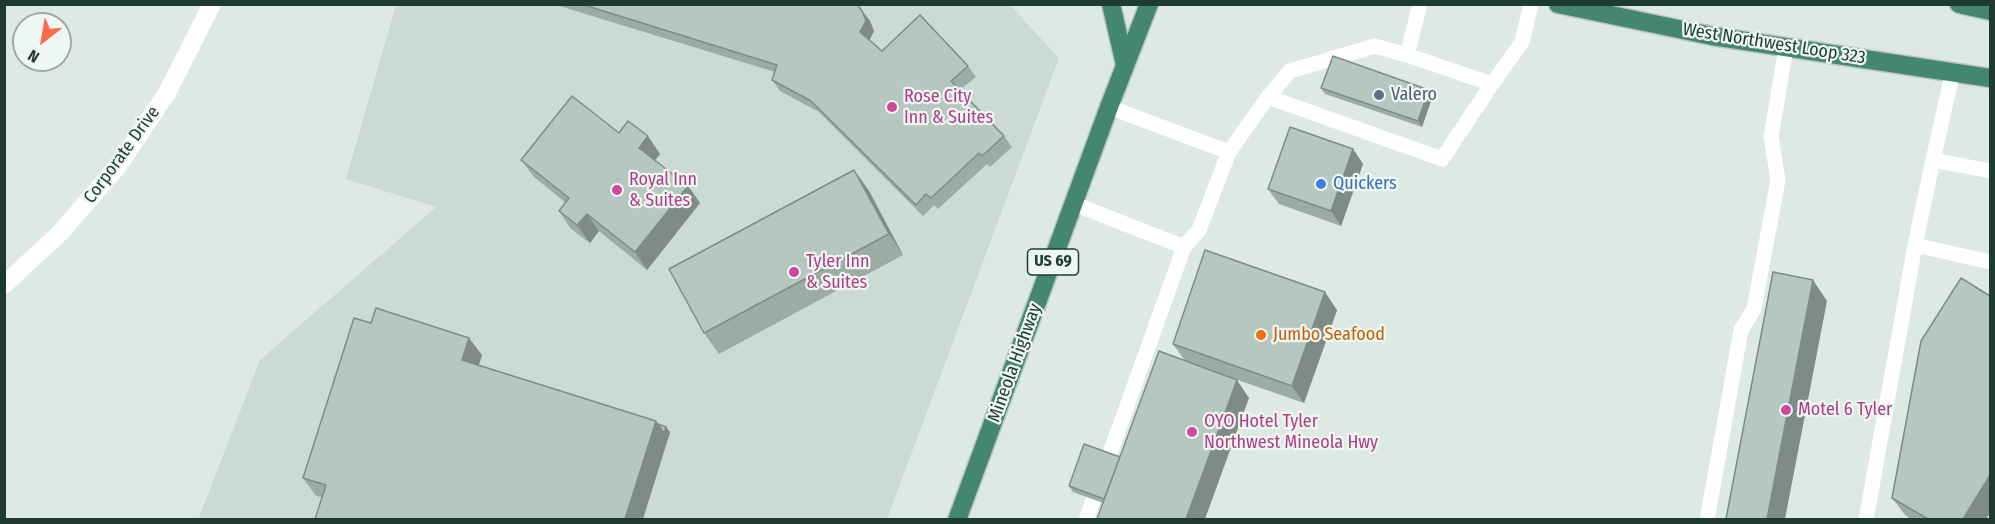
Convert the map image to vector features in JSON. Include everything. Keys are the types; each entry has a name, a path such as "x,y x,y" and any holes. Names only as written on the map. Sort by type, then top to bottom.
{"highway":[{"path":"1111,4 1125,65"},
{"name":"Mineola Highway","path":"957,519 1108,107 1149,4"},
{"name":"West Northwest Loop 323","path":"1558,4 1712,36 1990,78"},
{"path":"1959,4 1990,11"}],"street":[{"name":"Corporate Drive","path":"4,285 60,233 118,166 167,93 212,4"}],"lane":[{"path":"1407,56 1420,4"},
{"path":"1268,97 1442,159 1522,42 1531,4"},
{"path":"1086,519 1184,247 1199,230 1228,152 1290,71 1375,45 1492,84"},
{"path":"1707,519 1741,330 1754,309 1778,180 1771,137 1786,48"},
{"path":"1866,519 1916,245 1953,71"},
{"path":"1108,107 1228,152"},
{"path":"1933,160 1990,171"},
{"path":"1074,204 1184,247"},
{"path":"1916,245 1990,262"}],"shaded area":[{"path":"396,5 1010,5 1059,58 887,519 198,520 260,360 436,207 346,179"}],"building":[{"name":"Rose City Inn & Suites","path":"581,4 857,4 866,21 860,32 882,51 920,15 968,66 951,81 1004,136 982,156 979,153 931,198 926,194 916,205 811,101 772,80 777,65"},
{"name":"Valero","path":"1333,56 1429,90 1418,121 1321,88"},
{"name":"Royal Inn & Suites","path":"572,96 619,133 628,121 648,136 639,148 688,186 635,252 587,214 577,225 559,211 569,198 521,160"},
{"name":"Quickers","path":"1290,127 1353,149 1331,211 1268,189"},
{"name":"Tyler Inn & Suites","path":"854,170 889,234 704,333 669,269"},
{"name":"Jumbo Seafood","path":"1205,250 1325,292 1292,386 1173,344"},
{"path":"1773,272 1813,280 1767,519 1726,519"},
{"path":"1961,278 1990,296 1990,475 1963,519 1928,519 1892,498 1921,341"},
{"path":"376,308 469,338 462,360 656,421 625,519 315,519 326,485 303,478 354,318 371,323"},
{"name":"OYO Hotel Tyler Northwest Mineola Hwy","path":"1159,351 1237,380 1186,519 1097,519"},
{"path":"658,424 666,427 664,433"},
{"path":"1084,444 1120,457 1104,499 1069,486"}],"place":[{"name":"Valero","path":"1379,95"},
{"name":"Rose City Inn & Suites","path":"892,107"},
{"name":"Quickers","path":"1321,184"},
{"name":"Royal Inn & Suites","path":"617,190"},
{"name":"Tyler Inn & Suites","path":"794,272"},
{"name":"Jumbo Seafood","path":"1261,335"},
{"name":"Motel 6 Tyler","path":"1786,410"},
{"name":"OYO Hotel Tyler Northwest Mineola Hwy","path":"1192,432"}]}
